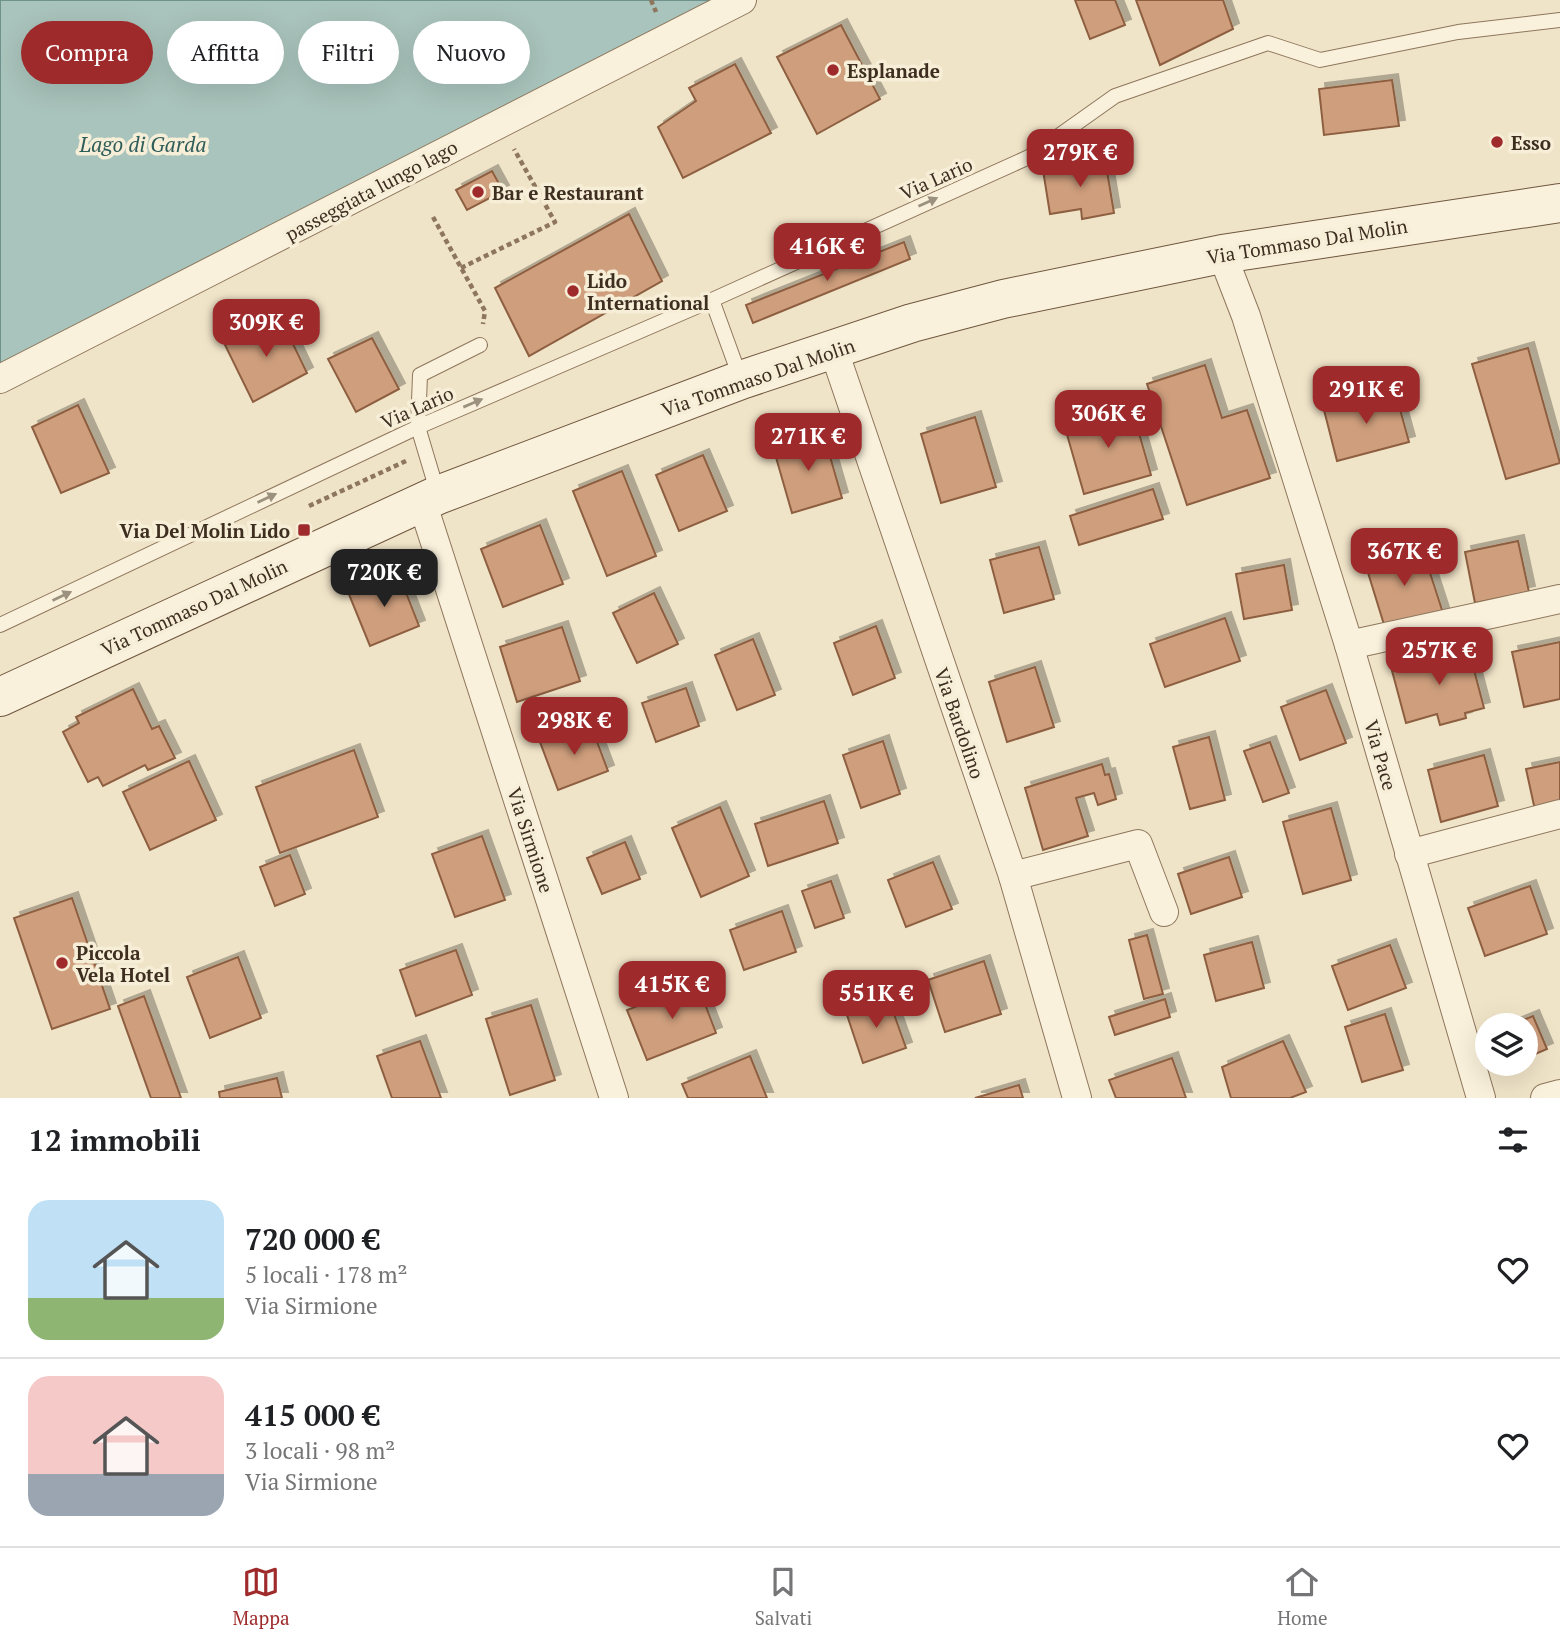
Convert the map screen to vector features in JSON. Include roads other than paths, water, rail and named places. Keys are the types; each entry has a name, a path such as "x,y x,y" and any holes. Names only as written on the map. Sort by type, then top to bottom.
{"main road":[{"name":"Via Tommaso Dal Molin","path":"0,697 430,499 741,380 912,323 1003,299 1222,254 1560,203"}],"street":[{"name":"passeggiata lungo lago","path":"0,379 742,0"},
{"name":"Via Pace","path":"1222,254 1245,316 1349,645 1481,1098"},
{"name":"Via Bardolino","path":"834,351 1013,876 1077,1098"},
{"name":"Via Sirmione","path":"430,499 614,1098"},
{"path":"1349,645 1560,599"},
{"path":"1409,854 1560,814"},
{"path":"1013,876 1138,844 1164,912"},
{"path":"1545,1098 1560,1094"}],"lane":[{"name":"Via Lario","path":"0,625 418,426 712,300 1029,157 1115,96 1268,43 1320,60 1458,32 1560,20"},
{"path":"712,300 741,380"},
{"path":"430,499 425,452 418,426 420,375 480,345"}],"water":[{"name":"Lago di Garda","path":"0,0 734,0 0,369"}],"place":[{"name":"Esplanade","path":"833,70"},
{"name":"Esso","path":"1497,142"},
{"name":"Bar e Restaurant","path":"478,192"},
{"name":"Lido International","path":"573,291"},
{"name":"Via Del Molin Lido","path":"304,530"},
{"name":"Piccola Vela Hotel","path":"62,963"}]}
